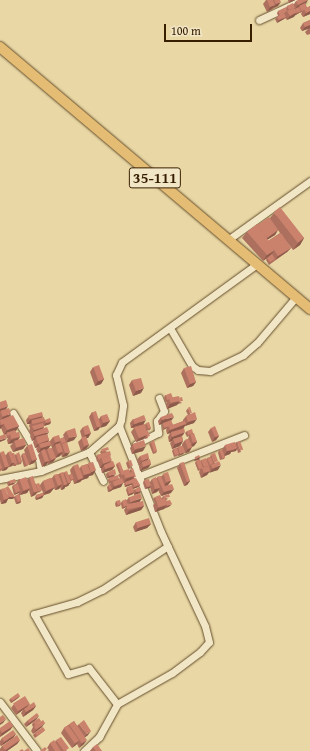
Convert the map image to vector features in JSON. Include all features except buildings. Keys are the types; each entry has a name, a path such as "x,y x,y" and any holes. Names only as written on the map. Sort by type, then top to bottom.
{"main road":[{"name":"35-111","path":"0,47 310,309"}],"street":[{"path":"259,20 302,0"},
{"path":"229,239 310,181"},
{"path":"0,479 41,471 89,452 118,426 123,413 116,375 119,366 256,264"},
{"path":"170,328 192,366 198,370 210,371 237,358 257,343 296,297"},
{"path":"127,448 158,433 157,421 164,411 159,398"},
{"path":"13,413 39,459 41,471"},
{"path":"84,751 99,737 117,704 172,673 200,652 209,642 205,626 137,477 118,426"},
{"path":"137,477 244,435"},
{"path":"89,452 103,481"},
{"path":"117,704 89,668 69,675 34,614 77,602 102,590 168,546"},
{"path":"0,702 36,751"}]}
